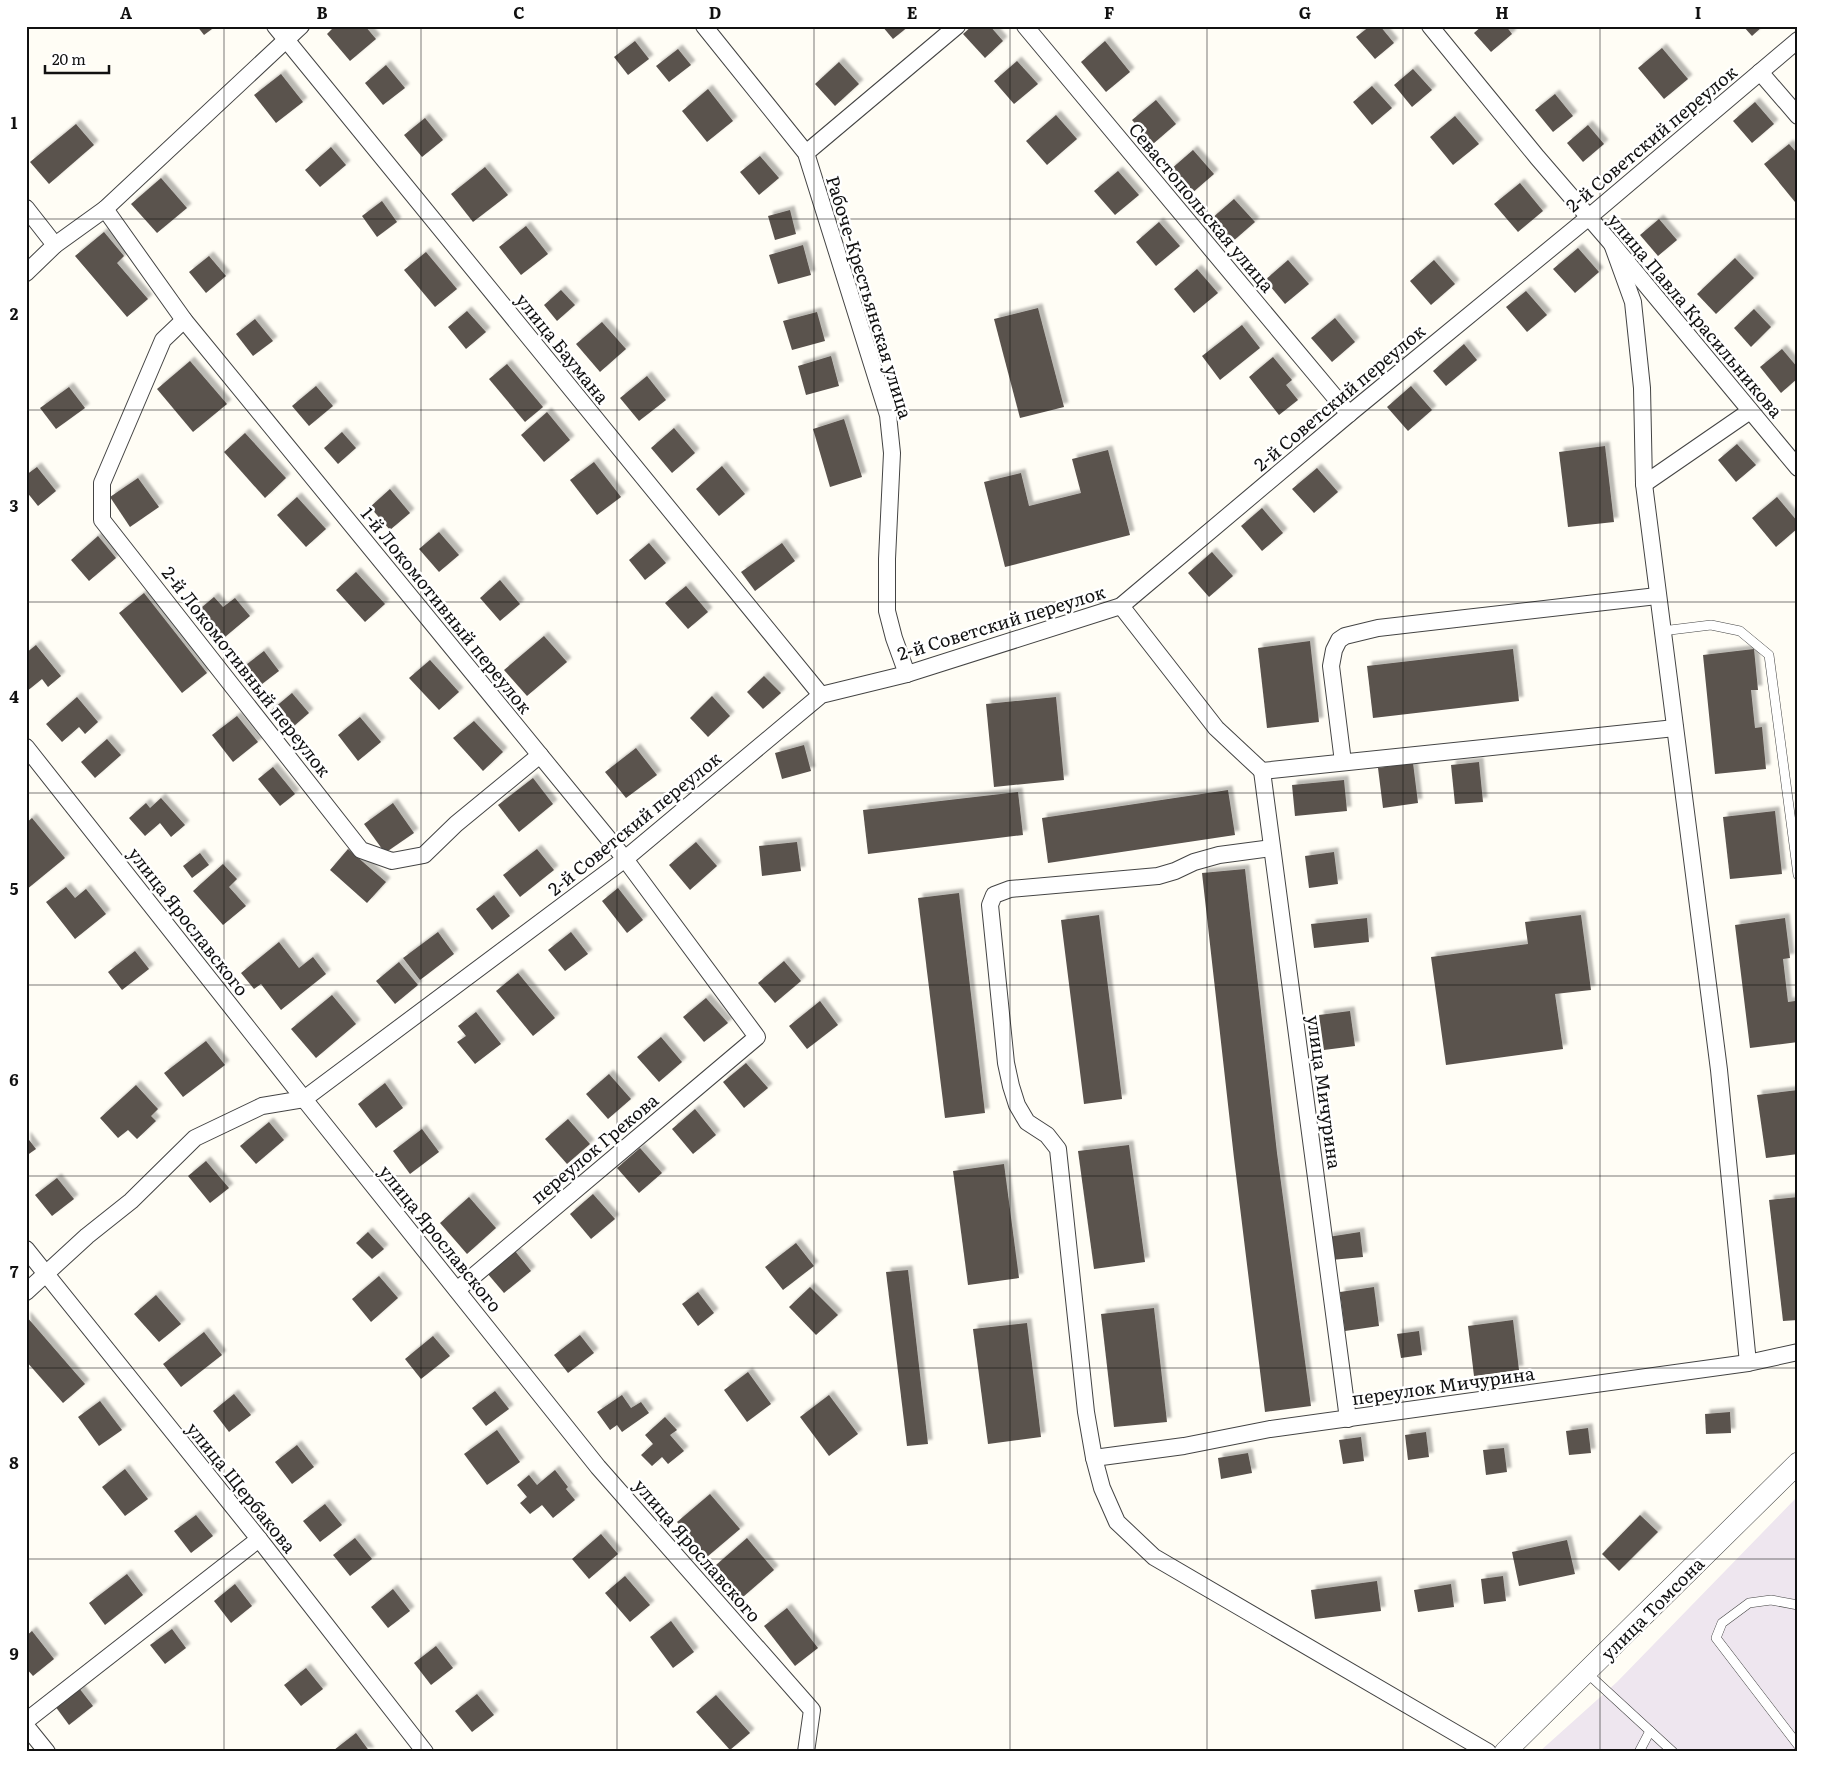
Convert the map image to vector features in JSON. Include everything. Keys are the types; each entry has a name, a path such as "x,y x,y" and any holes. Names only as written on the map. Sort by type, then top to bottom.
{"street":[{"name":"улица Баумана","path":"274,26 821,695"},
{"path":"26,273 55,245 105,209 301,26"},
{"name":"Рабоче-Крестьянская улица","path":"704,26 806,153 888,415 892,453 887,559 888,611 894,638 907,674"},
{"path":"806,153 957,26"},
{"name":"Севастопольская улица","path":"1025,26 1349,414"},
{"name":"улица Павла Красильникова","path":"1430,26 1536,157 1612,244 1798,468"},
{"name":"2-й Советский переулок","path":"304,1099 625,859 821,695 907,674 1121,606 1349,414 1589,217 1798,40"},
{"path":"1760,72 1798,116"},
{"path":"26,208 55,245"},
{"name":"1-й Локомотивный переулок","path":"105,209 184,320 625,859 757,1037"},
{"path":"1612,244 1633,302 1642,388 1644,484 1719,1070 1748,1363"},
{"name":"2-й Локомотивный переулок","path":"184,320 163,340 102,483 102,520 361,850 392,861 424,855 456,824 540,755"},
{"path":"1644,484 1750,411"},
{"path":"1343,762 1331,666 1334,650 1339,640 1345,636 1378,628 1657,596"},
{"path":"1121,606 1216,728 1262,771 1675,728"},
{"name":"улица Ярославского","path":"26,747 598,1467 812,1710 806,1752"},
{"name":"улица Мичурина","path":"1262,771 1348,1419"},
{"path":"1272,848 1219,855 1194,862 1175,871 1158,876 1010,889 994,895 990,905 1006,1063 1011,1086 1017,1105 1027,1122 1047,1135 1058,1149 1086,1412 1094,1458 1102,1488 1117,1522 1154,1557 1488,1752"},
{"name":"переулок Грекова","path":"457,1290 757,1037"},
{"path":"26,1292 87,1236 131,1201 194,1138 262,1106 304,1099"},
{"name":"улица Щербакова","path":"26,1249 260,1539 425,1752"},
{"name":"переулок Мичурина","path":"1094,1458 1184,1446 1270,1429 1748,1363 1798,1352"},
{"name":"улица Томсона","path":"1505,1752 1798,1463"},
{"path":"26,1721 260,1539"},
{"path":"26,1726 47,1752"}],"lane":[{"path":"1662,631 1711,625 1740,630 1769,655 1798,875"},
{"path":"1798,1604 1771,1600 1748,1603 1722,1623 1716,1638 1798,1745"},
{"path":"1586,1672 1673,1752"},
{"path":"1639,1752 1650,1731"}],"shaded area":[{"path":"1798,1496 1798,1752 1539,1752 1617,1682"}],"building":[{"path":"197,26 216,26 204,35"},
{"path":"335,26 365,26 376,39 350,61 327,34"},
{"path":"882,26 909,26 893,39"},
{"path":"972,26 990,26 1003,41 985,58 963,34"},
{"path":"1370,26 1380,26 1394,43 1375,59 1356,37"},
{"path":"1482,26 1506,26 1512,34 1491,52 1474,33"},
{"path":"1743,26 1763,26 1752,36"},
{"path":"635,41 649,59 628,75 614,57"},
{"path":"1105,41 1130,72 1106,92 1081,62"},
{"path":"1662,48 1688,79 1664,99 1638,68"},
{"path":"678,49 691,65 669,82 656,66"},
{"path":"1017,61 1038,84 1014,104 994,81"},
{"path":"839,62 859,84 835,106 815,84"},
{"path":"386,65 405,88 383,105 365,83"},
{"path":"1413,69 1432,90 1412,107 1394,85"},
{"path":"281,74 303,102 276,123 254,95"},
{"path":"1372,86 1392,108 1372,125 1353,102"},
{"path":"708,89 733,121 707,142 682,111"},
{"path":"1555,94 1573,116 1553,132 1535,110"},
{"path":"1156,100 1176,124 1153,144 1132,120"},
{"path":"1755,102 1774,124 1752,143 1733,121"},
{"path":"1056,115 1077,139 1047,165 1026,141"},
{"path":"1455,116 1479,144 1453,165 1430,137"},
{"path":"425,118 443,140 422,157 404,135"},
{"path":"76,124 94,145 49,184 30,162"},
{"path":"1588,125 1604,144 1583,162 1567,143"},
{"path":"1789,144 1798,154 1798,200 1795,202 1764,164"},
{"path":"331,147 346,165 320,187 305,170"},
{"path":"1193,150 1214,174 1191,194 1170,170"},
{"path":"760,156 779,178 759,195 740,172"},
{"path":"485,167 508,195 473,222 451,194"},
{"path":"1118,171 1139,195 1115,215 1094,191"},
{"path":"161,178 187,208 157,233 131,204"},
{"path":"1520,183 1543,211 1518,232 1494,204"},
{"path":"1234,199 1255,222 1231,243 1211,219"},
{"path":"382,201 397,222 377,237 362,216"},
{"path":"790,210 796,234 775,240 768,216"},
{"path":"1659,219 1677,240 1658,256 1640,235"},
{"path":"1159,222 1180,246 1156,266 1136,242"},
{"path":"526,226 548,254 521,275 499,247"},
{"path":"104,232 124,256 117,263 148,299 127,317 75,256"},
{"path":"803,245 811,275 778,284 769,255"},
{"path":"1578,248 1599,272 1575,293 1553,269"},
{"path":"426,252 457,289 435,307 404,270"},
{"path":"209,256 226,276 206,293 189,272"},
{"path":"1735,258 1754,278 1716,314 1697,294"},
{"path":"1288,260 1309,284 1285,304 1265,280"},
{"path":"1434,260 1455,284 1431,305 1410,281"},
{"path":"1197,269 1218,293 1194,313 1174,289"},
{"path":"561,290 575,305 557,321 544,305"},
{"path":"1526,291 1547,315 1527,332 1506,307"},
{"path":"1038,308 1064,407 1020,418 994,319"},
{"path":"1754,309 1771,327 1751,347 1734,328"},
{"path":"467,311 486,332 466,349 448,327"},
{"path":"817,312 825,341 792,350 783,321"},
{"path":"1335,318 1355,342 1332,362 1311,338"},
{"path":"255,319 273,341 253,356 236,334"},
{"path":"602,322 626,349 600,372 576,344"},
{"path":"1242,325 1260,348 1220,380 1202,356"},
{"path":"1464,344 1477,360 1446,386 1433,371"},
{"path":"1782,349 1798,368 1798,378 1781,393 1760,367"},
{"path":"831,356 839,386 806,395 798,366"},
{"path":"1273,357 1292,380 1286,385 1298,400 1279,415 1249,377"},
{"path":"190,361 227,404 193,432 157,389"},
{"path":"507,364 543,407 525,422 489,379"},
{"path":"647,376 666,400 639,421 620,398"},
{"path":"316,386 333,406 309,426 292,406"},
{"path":"1411,386 1432,410 1408,431 1387,407"},
{"path":"69,387 85,408 56,429 40,408"},
{"path":"547,412 570,440 544,462 521,435"},
{"path":"844,419 862,477 830,487 813,429"},
{"path":"674,428 695,453 672,473 651,448"},
{"path":"342,432 356,448 338,464 324,448"},
{"path":"245,433 286,478 265,498 224,452"},
{"path":"1737,444 1756,465 1736,482 1718,460"},
{"path":"1605,446 1614,522 1568,527 1559,452"},
{"path":"1108,450 1130,535 1005,567 984,482 1021,473 1029,506 1081,493 1072,459"},
{"path":"594,462 621,497 597,515 570,480"},
{"path":"722,466 745,494 719,516 696,489"},
{"path":"37,467 56,491 38,506 26,491 26,475"},
{"path":"1317,468 1338,492 1314,513 1292,489"},
{"path":"138,478 159,507 130,527 110,497"},
{"path":"390,489 410,513 390,530 370,507"},
{"path":"297,497 326,529 306,547 277,515"},
{"path":"1777,497 1798,522 1798,528 1776,547 1752,518"},
{"path":"1262,508 1283,533 1262,551 1241,526"},
{"path":"439,532 459,555 439,572 419,549"},
{"path":"98,536 116,558 89,581 71,560"},
{"path":"649,543 666,563 645,580 629,560"},
{"path":"782,543 795,561 755,591 741,572"},
{"path":"1212,552 1233,576 1209,597 1188,573"},
{"path":"356,572 385,604 365,622 336,590"},
{"path":"500,580 520,604 500,621 480,598"},
{"path":"686,586 708,612 688,629 665,603"},
{"path":"144,593 207,673 182,693 119,613"},
{"path":"214,597 223,607 235,598 250,616 219,642 195,613"},
{"path":"544,636 567,662 527,696 504,670"},
{"path":"1310,641 1319,722 1267,728 1258,648"},
{"path":"36,645 61,676 48,687 42,679 26,692 26,653"},
{"path":"1513,649 1519,701 1373,718 1367,666"},
{"path":"1754,649 1758,690 1751,690 1755,728 1762,727 1766,769 1715,774 1703,655"},
{"path":"264,651 279,671 253,691 238,671"},
{"path":"430,660 459,692 439,710 409,678"},
{"path":"764,676 781,693 763,709 747,692"},
{"path":"292,693 309,713 286,733 268,713"},
{"path":"712,696 730,716 708,737 690,718"},
{"path":"77,697 98,722 85,734 79,727 62,742 46,724"},
{"path":"1056,697 1064,780 994,787 986,704"},
{"path":"237,716 258,742 233,762 212,735"},
{"path":"360,717 381,742 358,761 338,735"},
{"path":"474,721 503,752 483,771 453,738"},
{"path":"107,739 121,755 95,778 81,762"},
{"path":"804,745 811,771 782,779 775,753"},
{"path":"636,748 657,775 626,798 605,772"},
{"path":"1479,762 1483,802 1455,804 1451,765"},
{"path":"1413,763 1418,803 1383,808 1378,768"},
{"path":"273,767 295,794 280,806 258,779"},
{"path":"533,778 553,804 519,832 498,805"},
{"path":"1344,780 1347,811 1295,816 1292,785"},
{"path":"1228,790 1235,835 1048,863 1042,818"},
{"path":"1018,792 1023,835 868,854 863,810"},
{"path":"161,798 185,825 171,837 160,823 145,836 129,818 146,803 150,808"},
{"path":"393,803 414,833 385,853 364,824"},
{"path":"1775,811 1782,874 1730,879 1723,817"},
{"path":"32,818 65,858 26,890 26,823"},
{"path":"696,842 717,866 690,890 669,865"},
{"path":"797,842 801,871 762,876 759,846"},
{"path":"348,849 386,882 367,903 330,870"},
{"path":"537,849 554,870 520,897 503,875"},
{"path":"1334,852 1338,884 1309,888 1305,856"},
{"path":"200,853 209,865 192,878 183,866"},
{"path":"223,864 237,879 229,887 246,906 223,925 193,891"},
{"path":"1245,869 1277,1153 1311,1406 1265,1412 1202,873"},
{"path":"66,887 75,898 86,889 106,914 75,939 46,902"},
{"path":"618,888 643,920 627,933 602,901"},
{"path":"959,893 985,1113 945,1118 918,898"},
{"path":"494,895 510,916 492,930 476,909"},
{"path":"1099,915 1122,1099 1084,1104 1061,920"},
{"path":"1581,915 1591,990 1555,994 1563,1049 1446,1065 1431,957 1528,944 1525,922"},
{"path":"1367,918 1369,942 1314,948 1311,924"},
{"path":"1785,918 1790,958 1783,959 1788,1002 1795,1001 1798,1042 1750,1048 1735,925"},
{"path":"438,932 454,954 420,980 403,958"},
{"path":"571,932 588,954 565,971 548,950"},
{"path":"279,942 299,968 313,957 326,974 281,1010 261,984 254,989 241,973"},
{"path":"135,951 149,969 122,990 108,972"},
{"path":"784,961 801,981 775,1003 758,983"},
{"path":"399,962 418,985 395,1004 376,981"},
{"path":"518,973 555,1018 533,1036 496,991"},
{"path":"332,995 356,1024 316,1058 291,1029"},
{"path":"706,998 728,1023 704,1042 683,1017"},
{"path":"820,1001 838,1025 807,1049 789,1026"},
{"path":"1350,1011 1355,1046 1324,1050 1319,1015"},
{"path":"476,1012 501,1044 475,1064 457,1042 466,1036 458,1026"},
{"path":"661,1037 682,1062 659,1082 637,1057"},
{"path":"206,1041 225,1065 183,1097 164,1073"},
{"path":"746,1063 768,1088 744,1108 723,1082"},
{"path":"609,1074 631,1099 608,1119 586,1094"},
{"path":"385,1083 403,1108 376,1128 358,1104"},
{"path":"136,1085 158,1109 151,1116 156,1121 137,1139 128,1130 118,1138 100,1118"},
{"path":"1798,1090 1798,1154 1766,1158 1757,1095"},
{"path":"695,1109 716,1135 693,1154 672,1129"},
{"path":"568,1119 590,1144 567,1164 545,1139"},
{"path":"269,1122 284,1140 256,1164 240,1146"},
{"path":"422,1129 439,1152 410,1174 393,1151"},
{"path":"26,1136 36,1149 26,1156"},
{"path":"1129,1145 1145,1262 1094,1269 1078,1151"},
{"path":"640,1148 662,1173 639,1193 617,1168"},
{"path":"206,1161 229,1188 210,1203 188,1176"},
{"path":"1004,1164 1019,1278 968,1285 953,1171"},
{"path":"57,1178 74,1199 52,1216 35,1195"},
{"path":"593,1194 615,1219 591,1239 570,1214"},
{"path":"469,1197 496,1228 467,1254 440,1223"},
{"path":"1798,1197 1798,1320 1783,1321 1769,1200"},
{"path":"368,1232 384,1249 372,1259 356,1243"},
{"path":"1360,1232 1363,1257 1331,1260 1328,1237"},
{"path":"796,1243 814,1266 783,1290 765,1267"},
{"path":"515,1251 531,1271 504,1293 487,1273"},
{"path":"908,1270 928,1444 907,1446 886,1272"},
{"path":"379,1276 398,1298 371,1322 352,1299"},
{"path":"810,1287 838,1315 816,1335 789,1307"},
{"path":"1374,1287 1379,1326 1345,1331 1340,1292"},
{"path":"698,1292 714,1313 698,1326 682,1304"},
{"path":"156,1295 181,1324 159,1342 134,1314"},
{"path":"1154,1308 1167,1422 1114,1427 1101,1314"},
{"path":"26,1316 85,1384 63,1403 26,1361"},
{"path":"1513,1320 1519,1370 1474,1376 1468,1326"},
{"path":"1027,1323 1041,1437 988,1444 973,1329"},
{"path":"1419,1331 1422,1355 1401,1358 1397,1334"},
{"path":"204,1332 222,1355 181,1387 163,1364"},
{"path":"580,1335 594,1353 568,1373 554,1355"},
{"path":"433,1336 450,1356 421,1379 405,1359"},
{"path":"748,1372 771,1404 747,1422 724,1390"},
{"path":"495,1391 509,1409 486,1426 472,1408"},
{"path":"234,1394 251,1415 229,1432 213,1411"},
{"path":"622,1395 631,1408 641,1402 649,1413 622,1432 617,1425 610,1430 597,1412"},
{"path":"829,1395 858,1434 829,1456 800,1417"},
{"path":"100,1401 122,1430 99,1446 78,1417"},
{"path":"1730,1412 1731,1433 1706,1434 1705,1414"},
{"path":"665,1417 677,1430 670,1435 684,1451 668,1464 662,1457 652,1466 641,1455 653,1444 645,1435"},
{"path":"1588,1428 1591,1453 1569,1455 1566,1431"},
{"path":"497,1430 520,1462 487,1485 464,1454"},
{"path":"1426,1432 1429,1457 1408,1460 1405,1435"},
{"path":"1361,1437 1364,1461 1343,1464 1339,1440"},
{"path":"297,1445 314,1467 292,1484 275,1462"},
{"path":"1504,1448 1507,1472 1486,1475 1483,1450"},
{"path":"1248,1453 1252,1473 1221,1479 1218,1458"},
{"path":"125,1469 148,1499 125,1516 102,1487"},
{"path":"555,1470 575,1500 553,1518 542,1505 530,1514 520,1503 527,1497 517,1485 529,1475 537,1485"},
{"path":"710,1494 740,1529 707,1557 677,1522"},
{"path":"325,1504 342,1525 320,1542 303,1521"},
{"path":"196,1515 213,1536 191,1553 174,1531"},
{"path":"1640,1515 1658,1532 1619,1571 1602,1554"},
{"path":"601,1534 618,1554 589,1579 572,1559"},
{"path":"355,1538 372,1559 350,1576 333,1555"},
{"path":"747,1538 774,1570 743,1597 716,1565"},
{"path":"1567,1540 1575,1574 1519,1586 1512,1552"},
{"path":"127,1574 143,1595 105,1625 89,1603"},
{"path":"625,1576 650,1605 630,1622 605,1593"},
{"path":"1503,1576 1506,1601 1484,1604 1481,1579"},
{"path":"1377,1581 1381,1611 1315,1619 1311,1590"},
{"path":"235,1584 252,1606 231,1623 214,1601"},
{"path":"1451,1584 1454,1607 1418,1612 1414,1590"},
{"path":"393,1589 410,1611 388,1628 371,1607"},
{"path":"787,1608 818,1648 795,1666 764,1626"},
{"path":"671,1621 694,1652 673,1668 650,1637"},
{"path":"172,1629 186,1648 165,1664 150,1645"},
{"path":"32,1631 54,1659 33,1676 26,1668 26,1636"},
{"path":"436,1646 453,1668 431,1685 414,1663"},
{"path":"306,1668 323,1689 301,1706 284,1685"},
{"path":"79,1688 93,1706 69,1725 55,1706"},
{"path":"477,1694 494,1715 472,1732 455,1711"},
{"path":"716,1695 750,1733 730,1750 696,1712"},
{"path":"356,1733 370,1752 335,1752 334,1750"}]}
